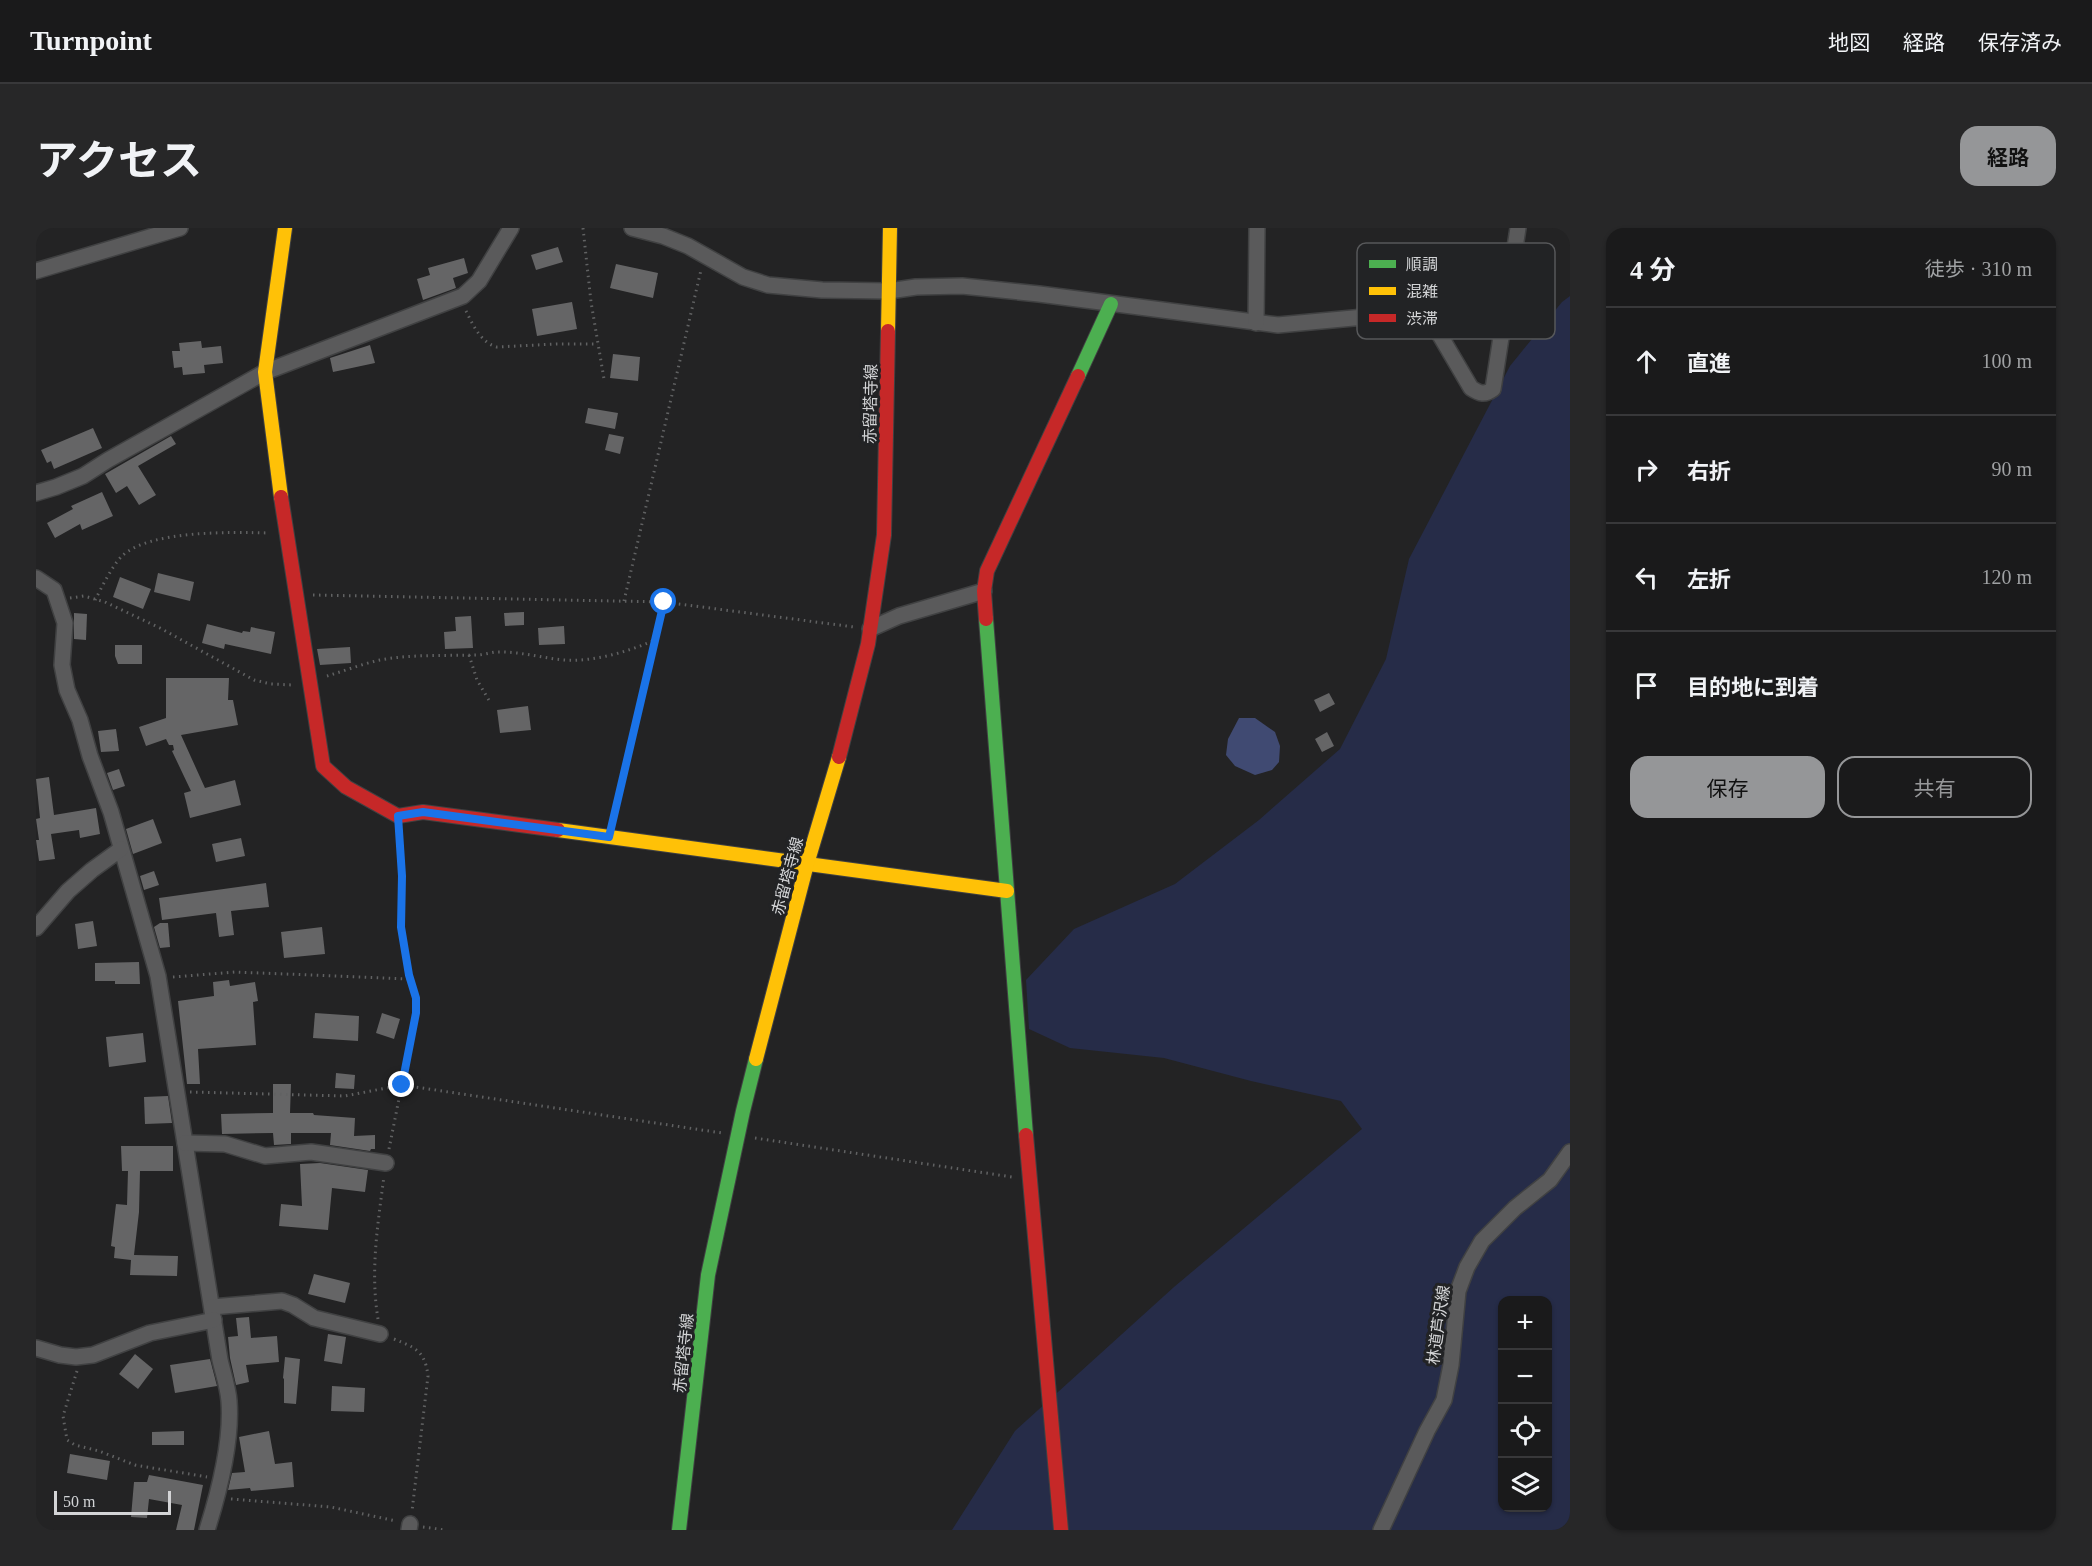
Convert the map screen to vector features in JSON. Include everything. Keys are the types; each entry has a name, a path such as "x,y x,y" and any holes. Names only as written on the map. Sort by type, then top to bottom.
{"street":[{"path":"36,271 180,228"},
{"path":"285,228 265,372 286,534 323,766 346,787 398,816 423,812 1007,891"},
{"path":"36,492 83,476 265,372 459,298 479,281 511,228"},
{"path":"632,228 663,236 688,246 743,278 768,285 822,290 889,291 916,287 962,286 1278,325 1357,318"},
{"name":"赤留塔寺線","path":"679,1530 708,1275 743,1111 807,864 842,748 875,604 884,535 890,228"},
{"path":"1256,323 1257,228"},
{"path":"1516,243 1518,228"},
{"path":"1060,1530 1029,1180 984,591 987,571 1111,304"},
{"path":"1442,339 1471,388 1479,393 1487,394 1493,389 1501,339"},
{"path":"36,578 54,590 59,603 65,623 62,665 67,690 80,720 158,976 229,1398 229,1422 219,1486 207,1530"},
{"path":"870,629 899,616 984,591"},
{"path":"36,928 68,891 121,849"},
{"path":"185,1143 225,1144 265,1156 311,1152 386,1163"},
{"name":"林道芦沢線","path":"1382,1530 1427,1431 1444,1400 1451,1365 1458,1291 1467,1267 1482,1241 1515,1208 1550,1180 1570,1152"},
{"path":"36,1348 60,1356 93,1355 150,1333 213,1313 282,1301 314,1318 380,1334"}],"path":[{"path":"583,228 591,302 604,379"},
{"path":"624,601 704,256"},
{"path":"459,298 477,331 490,345 515,347 598,344"},
{"path":"96,600 115,564 123,555 141,545 201,534 286,534"},
{"path":"296,594 664,602 870,629"},
{"path":"59,603 84,596 96,600 160,628 254,680 271,684 309,684 379,660 494,652 567,660 622,652 653,641"},
{"path":"609,837 653,641 664,602"},
{"path":"469,655 482,692 490,702"},
{"path":"398,816 402,876 401,927 410,979 416,998 416,1013 386,1163 375,1248 375,1300 380,1334 420,1351 427,1362 428,1376 409,1527"},
{"path":"158,976 187,978 235,972 410,979"},
{"path":"177,1092 345,1096 402,1085 1029,1180"},
{"path":"79,1357 63,1416 67,1440 75,1445 99,1451 135,1465 187,1475 219,1486 232,1499 331,1507 409,1527 445,1530"}],"shaded area":[{"path":"1570,296 1570,1530 952,1530 1015,1431 1174,1287 1362,1129 1341,1101 1251,1081 1164,1058 1070,1048 1029,1029 1026,980 1074,929 1175,884 1259,820 1340,749 1386,659 1409,559 1510,366 1532,339 1555,339 1555,311"},
{"path":"1239,718 1255,718 1275,732 1280,746 1279,762 1272,770 1255,775 1235,766 1226,755 1228,739"}],"building":[{"path":"558,247 563,262 536,270 531,255"},
{"path":"464,258 468,273 453,278 456,288 423,300 417,279 430,275 428,268"},
{"path":"616,264 658,273 653,298 610,288"},
{"path":"572,302 577,329 537,336 532,309"},
{"path":"201,341 202,348 221,346 223,363 204,365 205,373 183,375 182,367 174,368 172,351 180,351 179,343"},
{"path":"370,345 375,363 333,372 330,358"},
{"path":"613,354 640,357 638,381 610,378"},
{"path":"588,408 618,413 615,429 585,423"},
{"path":"93,428 102,448 54,469 51,461 47,463 41,450"},
{"path":"609,434 624,437 620,454 605,450"},
{"path":"171,436 176,444 138,466 156,495 139,505 127,486 116,493 105,474"},
{"path":"102,492 113,516 82,530 80,524 55,538 47,523 73,509 71,506"},
{"path":"158,573 194,582 190,601 154,592"},
{"path":"120,577 151,589 143,609 113,597"},
{"path":"524,612 524,625 505,626 504,613"},
{"path":"74,613 87,614 86,640 74,639"},
{"path":"471,616 473,648 445,649 444,632 456,631 455,617"},
{"path":"207,624 242,633 243,631 250,632 251,627 275,632 271,654 225,644 224,649 202,643"},
{"path":"564,626 565,644 539,645 538,628"},
{"path":"115,645 142,645 142,664 118,664"},
{"path":"350,647 351,663 320,665 317,649"},
{"path":"166,678 229,678 228,700 233,700 238,725 181,735 205,788 235,780 241,805 190,818 184,793 191,791 172,751 174,750 173,745 169,745 166,739 146,746 139,727 166,718"},
{"path":"1329,693 1335,704 1320,712 1314,700"},
{"path":"528,706 531,730 500,733 497,710"},
{"path":"116,729 119,751 101,752 98,731"},
{"path":"1327,732 1334,746 1322,752 1315,739"},
{"path":"119,769 125,786 113,790 107,773"},
{"path":"49,777 54,815 96,808 100,834 80,838 79,830 51,834 55,859 39,861 36,819 40,818 36,779"},
{"path":"153,819 162,843 133,854 126,829"},
{"path":"241,838 245,856 216,862 212,844"},
{"path":"154,871 159,885 144,890 140,876"},
{"path":"266,883 269,907 231,911 234,935 219,937 216,913 162,920 159,898"},
{"path":"93,921 97,946 78,949 75,924"},
{"path":"160,923 168,923 170,947 160,948 154,927"},
{"path":"322,927 325,954 284,958 281,932"},
{"path":"139,962 140,984 95,981 95,963"},
{"path":"229,980 230,986 255,982 258,1001 253,1002 256,1045 198,1049 200,1084 187,1084 178,1001 214,996 213,982"},
{"path":"315,1013 359,1016 358,1041 313,1038"},
{"path":"382,1013 400,1019 394,1039 376,1033"},
{"path":"143,1033 146,1062 109,1067 106,1037"},
{"path":"336,1073 355,1075 354,1089 335,1088"},
{"path":"273,1084 291,1084 290,1113 355,1118 354,1136 375,1135 375,1149 370,1151 330,1145 331,1133 291,1133 291,1144 274,1145 273,1133 222,1134 221,1114 273,1113"},
{"path":"168,1096 172,1123 145,1124 144,1097"},
{"path":"121,1146 173,1146 173,1171 140,1171 139,1212 134,1255 178,1256 177,1276 130,1275 131,1260 114,1258 115,1247 111,1246 116,1204 127,1205 128,1171 122,1171"},
{"path":"320,1163 368,1170 365,1192 332,1188 328,1230 279,1226 281,1204 302,1206 300,1164"},
{"path":"314,1274 350,1283 345,1303 308,1294"},
{"path":"249,1317 251,1338 277,1336 279,1362 246,1365 249,1382 236,1385 228,1337 238,1336 236,1318"},
{"path":"328,1334 346,1337 342,1364 324,1361"},
{"path":"135,1354 153,1369 138,1389 119,1374"},
{"path":"285,1357 300,1359 296,1404 284,1403"},
{"path":"210,1359 217,1386 175,1393 170,1365"},
{"path":"332,1386 365,1388 364,1412 331,1411"},
{"path":"184,1431 184,1445 152,1445 152,1432"},
{"path":"269,1431 275,1464 292,1462 294,1487 251,1491 250,1488 228,1490 232,1473 245,1472 239,1437"},
{"path":"70,1454 110,1461 107,1480 67,1473"},
{"path":"149,1475 203,1485 194,1530 176,1530 182,1505 149,1499 147,1518 131,1517 134,1482 147,1482"}],"traffic: fast":[{"path":"1078,376 1111,304"},
{"path":"986,619 1026,1135"},
{"path":"679,1530 708,1275 756,1059"}],"traffic: slow":[{"path":"281,497 265,372 285,228"},
{"path":"888,331 890,228"},
{"path":"756,1059 807,864 839,757"},
{"path":"558,830 1007,891"}],"traffic: jam":[{"path":"839,757 868,644 884,535 888,331"},
{"path":"986,619 984,591 987,571 1078,376"},
{"path":"281,497 323,766 346,787 398,816 423,812 558,830"},
{"path":"1026,1135 1061,1530"}],"route":[{"path":"402,1085 416,1013 416,998 409,975 401,927 402,876 398,816 423,812 609,837 653,641 664,602"}]}
